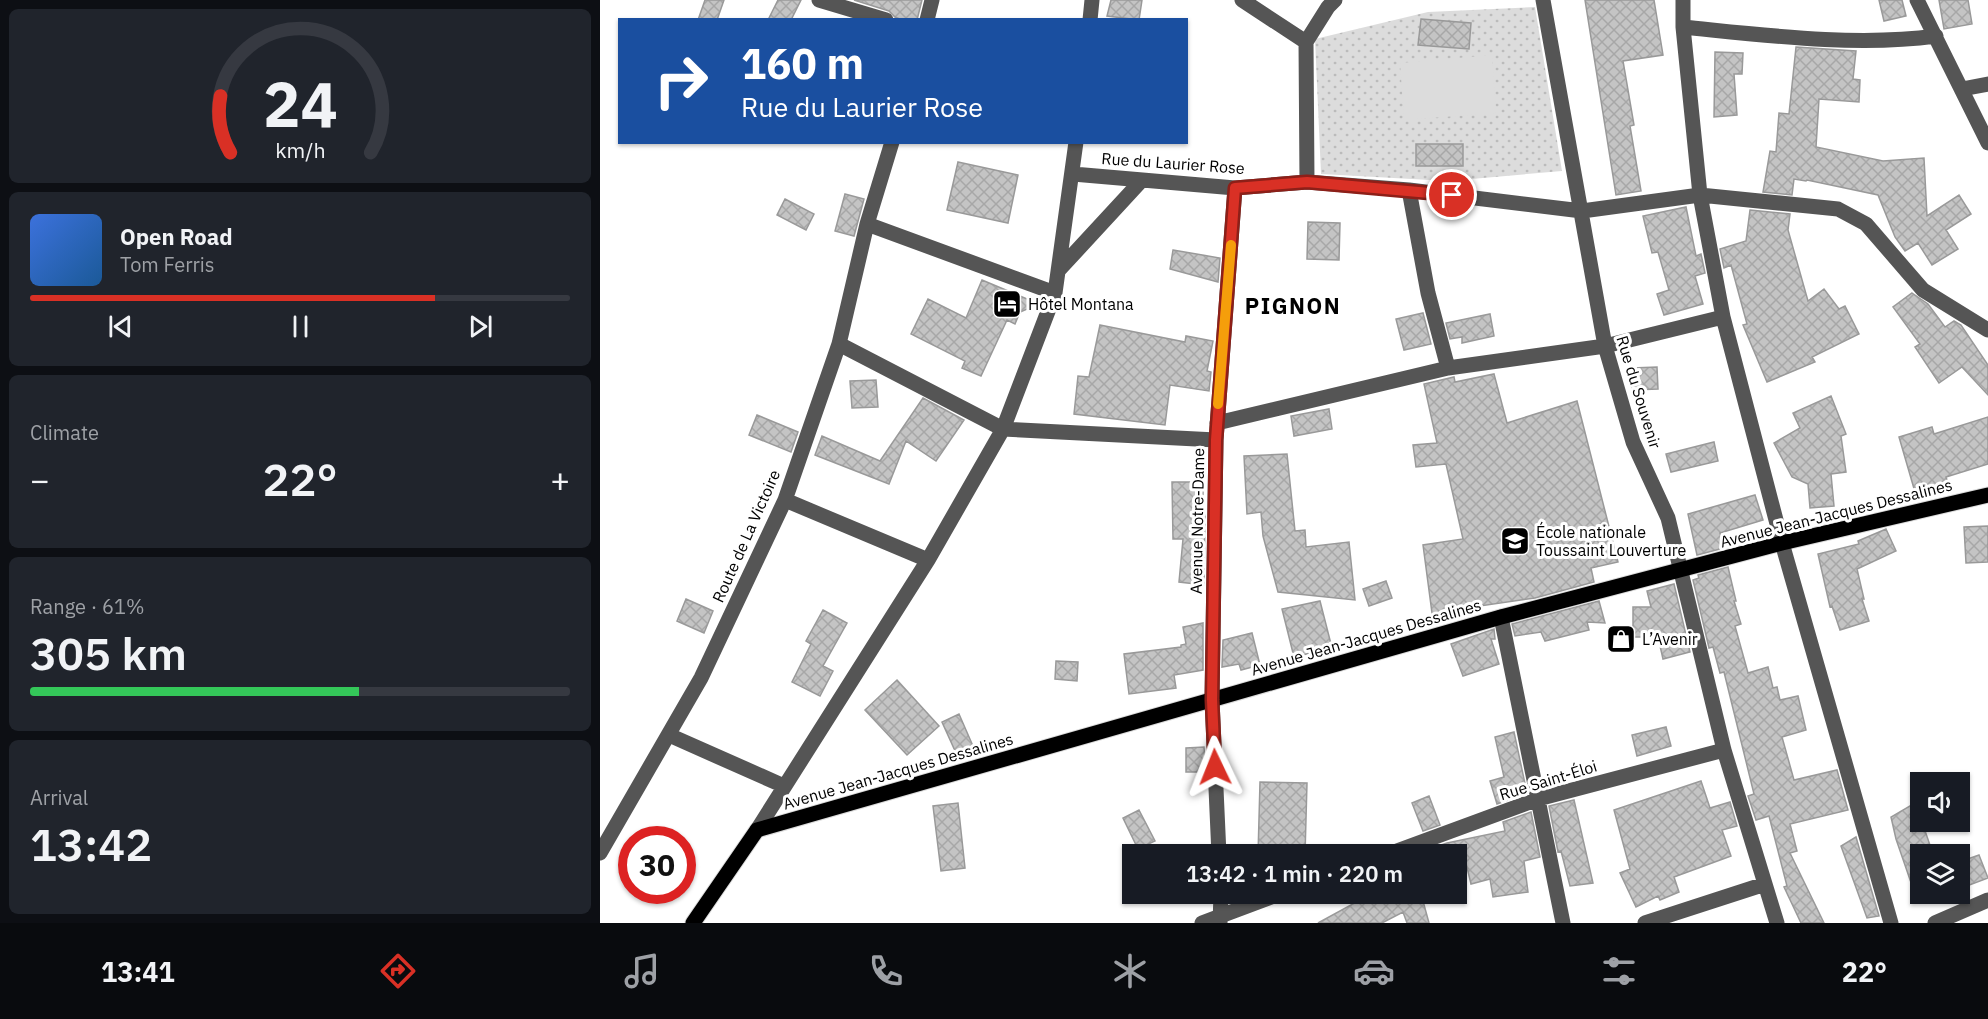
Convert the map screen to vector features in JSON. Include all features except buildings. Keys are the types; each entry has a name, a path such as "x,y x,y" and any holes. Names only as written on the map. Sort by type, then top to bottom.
{"main road":[{"name":"Avenue Jean-Jacques Dessalines","path":"758,830 1501,617 1782,543 1988,495"},
{"path":"693,923 758,830"}],"street":[{"path":"819,0 879,18"},
{"path":"928,18 932,0"},
{"path":"1090,18 1092,0"},
{"path":"1242,0 1306,42"},
{"path":"1307,182 1306,42 1335,0"},
{"name":"Rue du Souvenir","path":"1543,0 1605,346 1633,442 1668,518 1724,750 1777,923"},
{"path":"1683,0 1683,27 1700,195 1723,317 1782,543 1891,923"},
{"path":"1917,0 1988,143"},
{"path":"1683,27 1840,39 1908,40 1936,36"},
{"path":"1962,89 1988,84"},
{"name":"Route de La Victoire","path":"600,853 701,678 785,500 839,344 867,224 891,144"},
{"path":"758,830 928,560 1003,429 1055,293 1076,144"},
{"name":"Rue du Laurier Rose","path":"1073,174 1235,188 1307,182 1409,190 1582,211 1700,195 1838,209 1866,224 1923,290 1988,330"},
{"path":"1058,271 1142,180"},
{"name":"Avenue Notre-Dame","path":"1219,844 1212,700 1216,440 1235,188"},
{"path":"1409,190 1428,293 1448,368"},
{"path":"867,224 1055,293"},
{"path":"1217,423 1448,368 1605,346 1723,317"},
{"path":"839,344 1003,429 1216,440"},
{"path":"785,500 928,560"},
{"path":"1501,617 1563,923"},
{"path":"669,735 784,786"},
{"name":"Rue Saint-Éloi","path":"1416,844 1538,799 1724,750"},
{"path":"1646,923 1765,884"},
{"path":"1935,923 1988,900"},
{"path":"1202,923 1221,919 1256,904"}],"shaded area":[{"path":"1535,7 1562,171 1448,181 1321,174 1315,39 1428,12"},
{"path":"1492,55 1496,113 1404,120 1400,63"}],"slow traffic":[{"path":"1218,404 1231,245"}],"place":[{"name":"Hôtel Montana","path":"1007,304"},
{"name":"École nationale Toussaint Louverture","path":"1515,541"},
{"name":"L’Avenir","path":"1621,639"}],"district":[{"name":"PIGNON","path":"1293,305"}],"route":[{"path":"1215,767 1212,700 1216,440 1235,188 1307,182 1452,195"}]}
